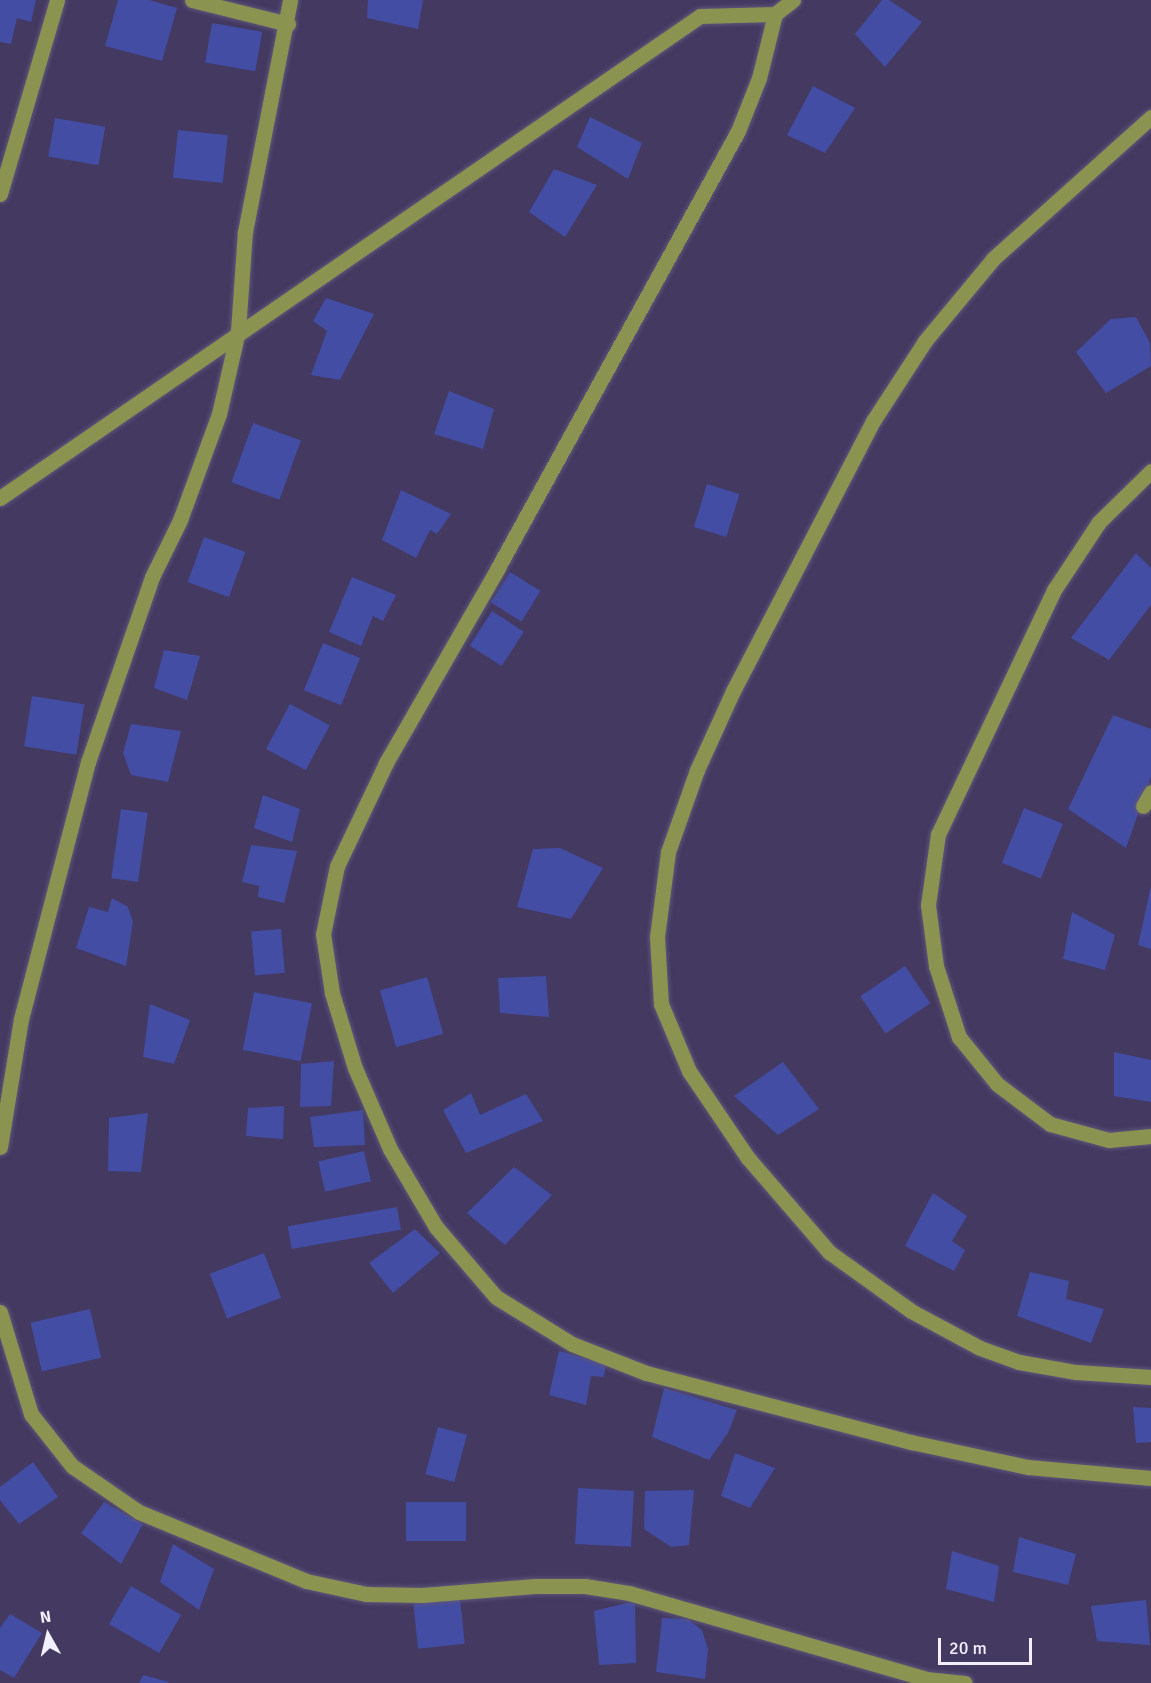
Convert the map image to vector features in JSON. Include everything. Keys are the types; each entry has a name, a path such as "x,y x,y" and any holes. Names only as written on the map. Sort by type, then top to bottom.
{"street":[{"path":"0,194 57,0"},
{"path":"192,0 288,24"},
{"path":"0,1147 21,1019 88,762 152,576 180,520 219,414 238,331 245,232 288,24 290,0"},
{"path":"697,0 700,16"},
{"path":"0,498 238,331 700,16 775,14 793,0"},
{"path":"775,14 759,78 738,131 498,568 386,763 337,866 323,934 332,993 355,1068 390,1149 436,1227 496,1297 572,1344 646,1372 911,1442 1028,1467 1151,1478"},
{"path":"1151,117 993,259 925,341 873,421 733,691 697,770 668,852 657,937 661,1004 689,1071 748,1158 829,1252 911,1311 980,1348 1019,1362 1076,1372 1151,1377"},
{"path":"1151,471 1099,522 1054,590 938,834 928,905 936,966 959,1037 997,1084 1050,1124 1109,1140 1151,1136"},
{"path":"1143,806 1151,792"},
{"path":"0,1312 31,1414 72,1466 140,1512 306,1581 366,1594 422,1595 555,1586 629,1593 926,1679 964,1683"}],"building":[{"path":"0,0 36,0 31,22 17,18 11,44 0,42"},
{"path":"118,0 149,0 177,8 162,61 105,46"},
{"path":"368,0 423,0 418,29 367,18"},
{"path":"882,0 889,0 922,22 885,67 855,34"},
{"path":"212,23 262,32 255,71 205,62"},
{"path":"813,86 855,108 825,153 787,135"},
{"path":"590,117 642,143 628,179 577,147"},
{"path":"55,118 105,127 98,165 48,156"},
{"path":"178,130 228,135 223,183 173,178"},
{"path":"554,169 597,185 565,237 529,212"},
{"path":"326,298 374,314 340,380 311,375 327,331 313,321"},
{"path":"1136,317 1150,343 1151,366 1106,393 1076,352 1111,319"},
{"path":"449,391 494,409 483,449 434,434"},
{"path":"253,423 301,440 279,500 231,482"},
{"path":"707,484 740,494 726,537 694,527"},
{"path":"401,490 451,514 437,534 430,530 416,558 382,540"},
{"path":"204,537 245,552 229,597 188,582"},
{"path":"1136,553 1151,568 1151,605 1109,660 1071,638"},
{"path":"510,572 541,591 521,622 491,603"},
{"path":"352,577 396,595 383,621 373,616 361,646 329,632"},
{"path":"492,611 524,632 502,666 470,645"},
{"path":"323,643 360,658 341,705 304,690"},
{"path":"164,650 200,656 187,700 154,688"},
{"path":"32,696 84,704 76,755 24,746"},
{"path":"290,704 330,725 306,770 266,749"},
{"path":"1113,715 1151,729 1151,777 1126,848 1068,809"},
{"path":"131,724 181,731 168,782 131,775 123,753"},
{"path":"263,795 300,809 292,842 254,828"},
{"path":"1024,808 1063,824 1041,878 1002,863"},
{"path":"121,809 148,813 138,882 111,878"},
{"path":"251,845 297,851 284,903 258,897 259,886 242,882"},
{"path":"560,848 603,868 571,919 517,907 533,849"},
{"path":"1151,886 1151,949 1138,945"},
{"path":"112,898 128,907 133,922 126,966 76,948 89,907 108,912"},
{"path":"1072,912 1115,935 1105,970 1063,959"},
{"path":"281,929 285,973 255,975 251,932"},
{"path":"905,966 930,1003 885,1034 860,996"},
{"path":"546,976 549,1017 500,1013 498,978"},
{"path":"427,977 443,1034 396,1047 380,991"},
{"path":"254,992 312,1003 301,1061 243,1050"},
{"path":"150,1004 190,1020 174,1064 143,1057"},
{"path":"1114,1052 1151,1060 1151,1102 1114,1096"},
{"path":"334,1061 331,1106 300,1107 301,1064"},
{"path":"783,1062 819,1109 778,1135 734,1096"},
{"path":"471,1093 480,1115 526,1094 543,1121 466,1153 443,1110"},
{"path":"284,1106 283,1139 246,1136 248,1108"},
{"path":"363,1110 365,1145 314,1147 310,1117"},
{"path":"148,1113 141,1172 108,1171 109,1118"},
{"path":"364,1151 371,1181 325,1192 318,1162"},
{"path":"514,1167 552,1195 505,1245 467,1213"},
{"path":"933,1193 967,1216 952,1241 965,1250 954,1271 905,1246"},
{"path":"397,1207 401,1230 292,1249 288,1226"},
{"path":"415,1229 440,1253 393,1293 369,1263"},
{"path":"264,1253 281,1298 227,1319 210,1274"},
{"path":"1030,1272 1069,1281 1066,1299 1104,1309 1091,1343 1017,1316"},
{"path":"90,1309 101,1358 42,1371 31,1323"},
{"path":"559,1351 606,1364 604,1377 591,1376 586,1405 549,1395"},
{"path":"664,1388 737,1410 728,1433 709,1460 652,1437"},
{"path":"1133,1407 1151,1408 1151,1442 1136,1443"},
{"path":"438,1427 467,1435 454,1482 425,1474"},
{"path":"735,1453 775,1468 750,1508 721,1496"},
{"path":"33,1462 58,1497 19,1524 0,1500 0,1487"},
{"path":"578,1488 634,1491 631,1547 575,1544"},
{"path":"694,1490 689,1545 671,1547 644,1529 645,1491"},
{"path":"104,1502 143,1524 121,1564 81,1533"},
{"path":"406,1502 466,1502 466,1541 406,1541"},
{"path":"1019,1537 1076,1554 1068,1585 1013,1572"},
{"path":"173,1544 214,1569 199,1610 160,1582"},
{"path":"952,1551 999,1566 994,1602 946,1589"},
{"path":"131,1586 181,1615 159,1653 109,1624"},
{"path":"460,1598 465,1644 418,1649 413,1603"},
{"path":"1146,1600 1150,1645 1097,1641 1091,1606"},
{"path":"635,1601 636,1663 599,1665 594,1611"},
{"path":"10,1614 42,1633 14,1678 0,1670 0,1628"},
{"path":"662,1618 688,1619 702,1630 708,1649 705,1679 656,1672"},
{"path":"143,1675 169,1682 139,1683"}]}
